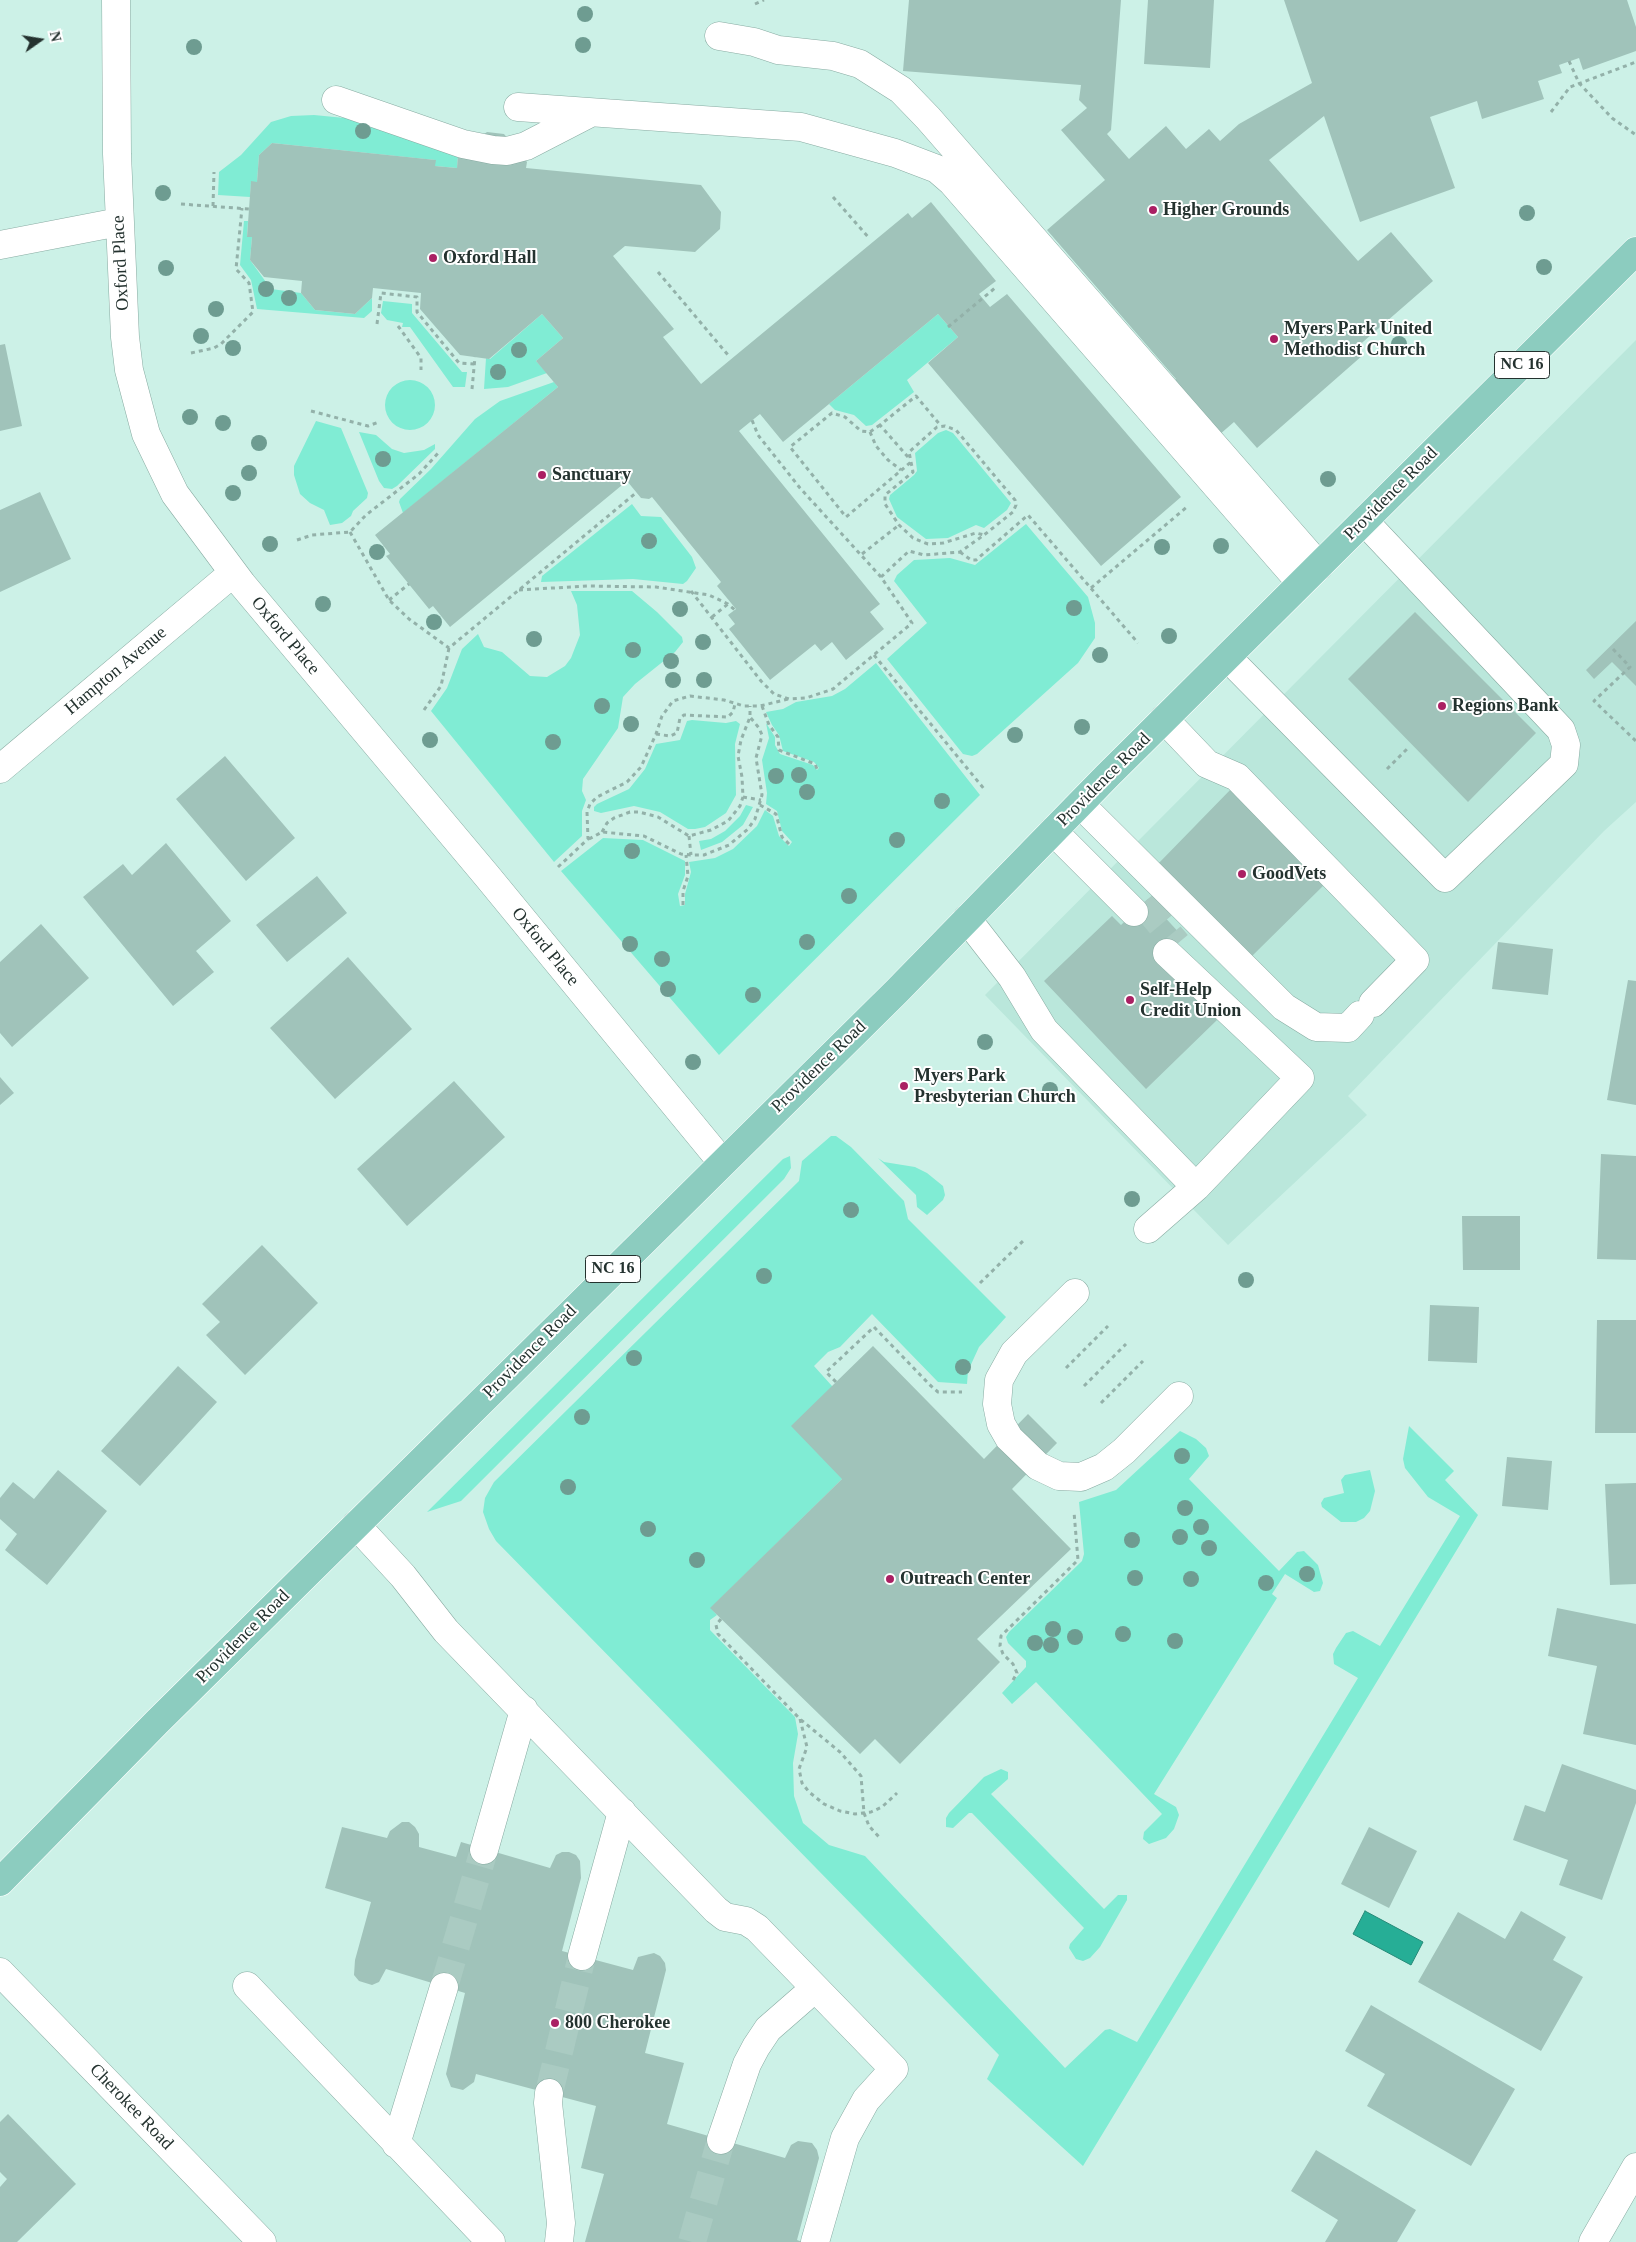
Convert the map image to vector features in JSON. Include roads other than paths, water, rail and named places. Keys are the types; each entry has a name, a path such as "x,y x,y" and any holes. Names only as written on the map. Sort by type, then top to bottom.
{"main road":[{"name":"Providence Road","path":"0,1882 64,1814 722,1162 898,991 1164,719 1636,252"}],"street":[{"name":"Oxford Place","path":"116,0 120,222 129,370 146,434 175,494 232,573 722,1162"},
{"path":"719,36 754,42 778,50 833,56 860,64 901,90 928,118 1310,574"},
{"path":"336,100 463,144 507,151 526,146 592,112"},
{"path":"518,107 745,121 801,127 895,153 937,169 958,190 1214,483 1310,574"},
{"path":"0,245 120,222"},
{"path":"1227,657 1446,878 1564,764 1566,745 1560,730 1364,521"},
{"name":"Hampton Avenue","path":"0,769 232,573"},
{"path":"1080,804 1284,1007 1316,1027 1348,1028 1415,960 1237,777 1207,764 1164,719"},
{"path":"1053,831 1098,877 1138,908"},
{"path":"967,919 1012,977 1044,1030 1196,1187"},
{"path":"1148,1229 1196,1187 1300,1078 1172,948"},
{"path":"1075,1293 1014,1353 999,1380 997,1404 1001,1424 1009,1438 1038,1466 1059,1476 1081,1477 1104,1467 1124,1451 1179,1396"},
{"path":"356,1525 403,1576 446,1631 716,1910 725,1917 746,1920 757,1928 894,2069 866,2100 845,2138 815,2242"},
{"path":"484,1850 524,1710"},
{"path":"582,1956 622,1812"},
{"name":"Cherokee Road","path":"0,1972 262,2242"},
{"path":"248,1986 396,2144 492,2242"},
{"path":"396,2144 444,1987"},
{"path":"721,2140 747,2064 756,2047 768,2029 815,1988"},
{"path":"549,2093 548,2103 561,2223 559,2242"},
{"path":"1594,2242 1636,2167"}],"tunnel":[{"path":"1143,903 1177,944"},
{"path":"444,1987 484,1850"},
{"path":"549,2093 582,1956"},
{"path":"692,2242 721,2140"}],"place":[{"name":"Higher Grounds","path":"1153,210"},
{"name":"Oxford Hall","path":"433,258"},
{"name":"Myers Park United Methodist Church","path":"1274,339"},
{"name":"Sanctuary","path":"542,475"},
{"name":"Regions Bank","path":"1442,706"},
{"name":"GoodVets","path":"1242,874"},
{"name":"Self-Help Credit Union","path":"1130,1000"},
{"name":"Myers Park Presbyterian Church","path":"904,1086"},
{"name":"Outreach Center","path":"890,1579"},
{"name":"800 Cherokee","path":"555,2023"}]}
